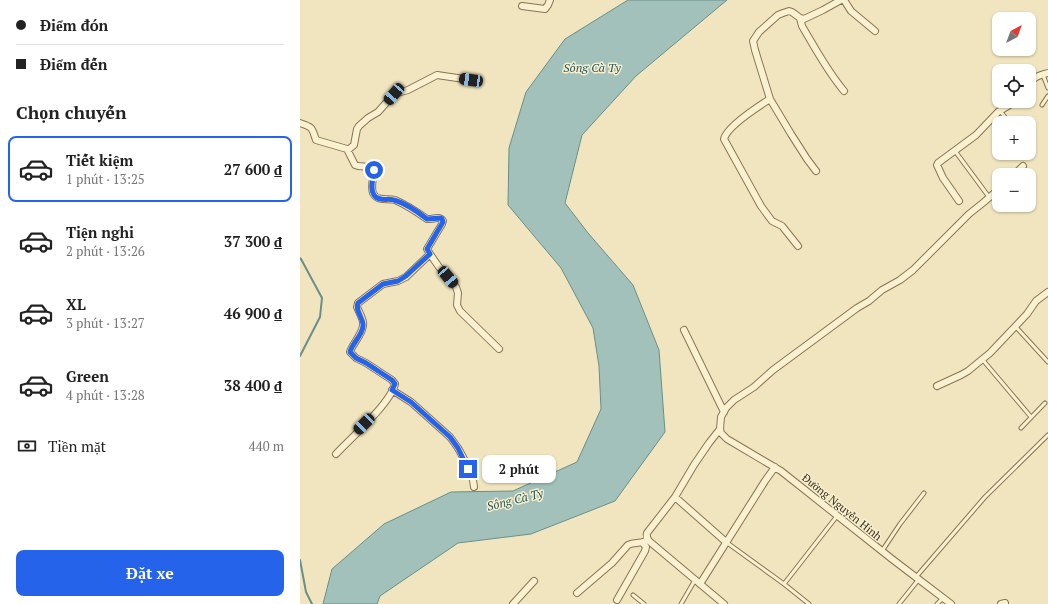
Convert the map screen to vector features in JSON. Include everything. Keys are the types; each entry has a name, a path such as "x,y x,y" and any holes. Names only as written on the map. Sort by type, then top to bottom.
{"street":[{"path":"522,6 545,9 550,0"},
{"path":"816,171 770,99 753,41 759,32 778,15 787,11 792,12 804,19 842,0 874,31"},
{"path":"800,18 802,26 829,72 844,91"},
{"path":"348,150 354,145 359,126 378,112 394,94 408,90 437,75 471,80"},
{"path":"770,99 738,122 725,134 724,139 761,206 772,221 782,226 798,246"},
{"path":"959,200 943,178 937,165 976,135 1005,108"},
{"path":"300,123 308,125 312,128 316,140 348,150 356,166 373,168 372,188 376,197 394,200 419,212 427,219 442,219 442,224 427,249 439,267 456,287 458,293 457,305 460,312 499,349"},
{"path":"617,600 645,551 647,534 676,497 694,465 720,429 721,417 726,408 734,400 754,387 773,370 857,308 869,301 882,290 906,276 969,214 992,195"},
{"path":"336,454 386,400 395,384 392,380 356,358 350,352 363,326 357,304 383,284 398,281 406,276 430,254"},
{"path":"937,386 968,371 990,353 1027,314 1036,301 1048,292"},
{"path":"684,330 724,412"},
{"path":"392,390 411,402 450,437 464,459 474,486"},
{"name":"Đường Nguyễn Hinh","path":"720,429 721,433 727,439 775,467 950,604"},
{"path":"698,582 775,467"},
{"path":"676,497 726,542"},
{"path":"577,593 594,580 628,545 631,543 646,541 724,604"},
{"path":"513,604 534,581"}],"lane":[{"path":"1045,74 1048,88"},
{"path":"1042,105 1048,96"},
{"path":"1000,111 1004,116"},
{"path":"954,151 989,198"},
{"path":"1015,326 1048,362"},
{"path":"982,359 1031,417"},
{"path":"1021,428 1045,403"},
{"path":"899,604 917,578 985,497 1048,435"},
{"path":"882,551 900,524 924,493"},
{"path":"784,584 837,516"},
{"path":"726,542 809,604"},
{"path":"681,604 698,582"},
{"path":"633,595 644,604"},
{"path":"937,604 943,598"}],"water":[{"name":"Sông Cà Ty","path":"628,0 727,0 636,76 582,135 565,203 588,233 633,285 659,350 665,432 615,501 531,534 458,543 380,596 377,604 323,604 332,569 384,524 451,492 513,491 577,462 601,409 599,366 593,328 561,268 508,205 509,148 526,92 565,39"}],"waterway":[{"path":"300,258 322,298 320,317 300,356"},
{"path":"300,560 306,592 312,604"}],"route":[{"path":"374,170 372,192 376,197 394,200 419,212 429,220 441,218 443,222 427,249 430,254 406,276 398,281 383,284 357,304 363,326 350,352 353,356 392,380 395,384 392,390 411,402 450,437 458,448 468,469"}]}
